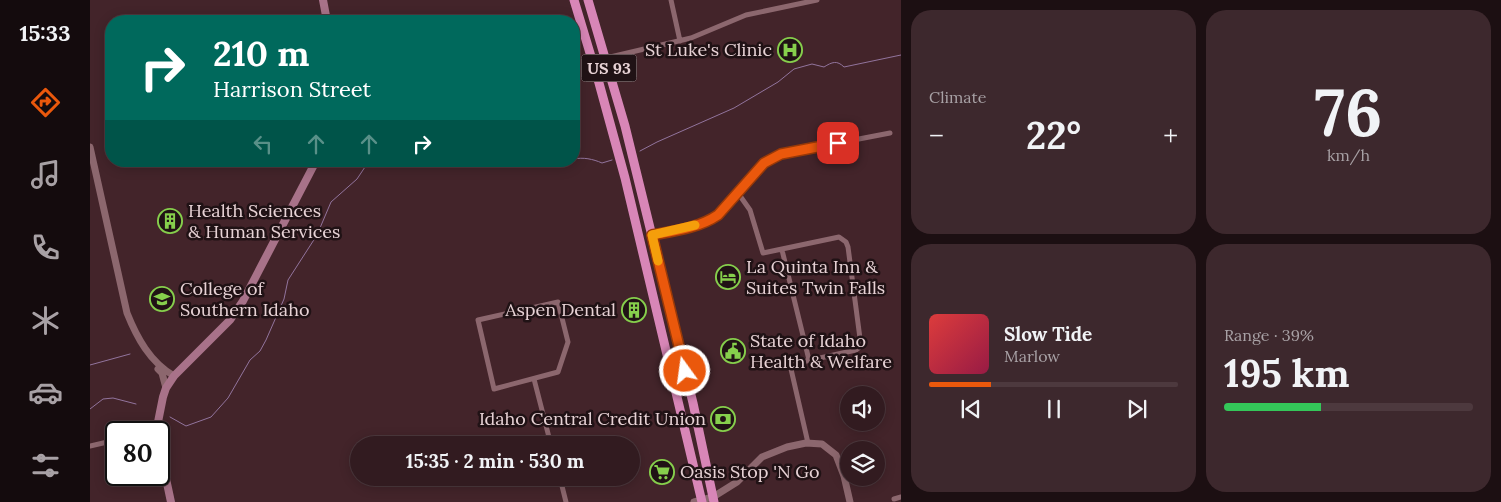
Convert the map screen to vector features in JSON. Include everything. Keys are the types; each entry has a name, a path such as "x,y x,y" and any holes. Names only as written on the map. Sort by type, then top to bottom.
{"highway":[{"name":"US 93","path":"574,0 578,15"},
{"name":"US 93","path":"588,0 627,131 714,499"},
{"name":"US 93","path":"580,21 626,178 699,501"}],"main road":[{"path":"322,0 326,15"},
{"path":"158,421 166,388 174,376 230,320 243,301 313,167"},
{"path":"168,486 171,502"}],"street":[{"path":"671,0 680,40"},
{"path":"606,58 680,40 746,15 817,0"},
{"path":"652,235 702,224 718,215 764,163 781,154 890,133"},
{"path":"90,147 132,333 151,362 162,373 166,388"},
{"path":"738,193 750,210 763,253 839,237 846,242 848,247 861,346 856,350 793,364 791,369 808,443"},
{"path":"782,250 809,360"},
{"path":"558,302 568,342 558,372 534,379 494,388 478,320 558,302"},
{"path":"128,312 134,330 149,355 166,372 174,376"},
{"path":"534,379 549,436"},
{"path":"90,446 105,443"},
{"path":"699,501 714,499 737,482 762,457 787,447 808,443 822,444 836,455 844,474 850,502"},
{"path":"562,486 566,502"},
{"path":"894,499 901,497"}],"waterway":[{"path":"640,151 734,108 778,82 794,69 812,64 824,67 834,62 844,67 901,55"},
{"path":"580,158 602,163 612,160"},
{"path":"170,417 186,426 211,417 228,398 250,360 260,351 266,340 284,299 288,280 317,235 331,202 357,179 365,167"},
{"path":"90,365 130,354"},
{"path":"90,409 103,399 113,398 136,404"}],"slow traffic":[{"path":"658,261 652,235 695,225"}],"place":[{"name":"St Luke's Clinic","path":"790,50"},
{"name":"Health Sciences & Human Services","path":"170,221"},
{"name":"La Quinta Inn & Suites Twin Falls","path":"728,277"},
{"name":"College of Southern Idaho","path":"162,299"},
{"name":"Aspen Dental","path":"634,310"},
{"name":"State of Idaho Health & Welfare","path":"733,351"},
{"name":"Idaho Central Credit Union","path":"723,419"},
{"name":"Oasis Stop 'N Go","path":"662,472"}],"route":[{"path":"685,371 652,235 702,224 718,215 764,163 781,154 838,143"}]}
